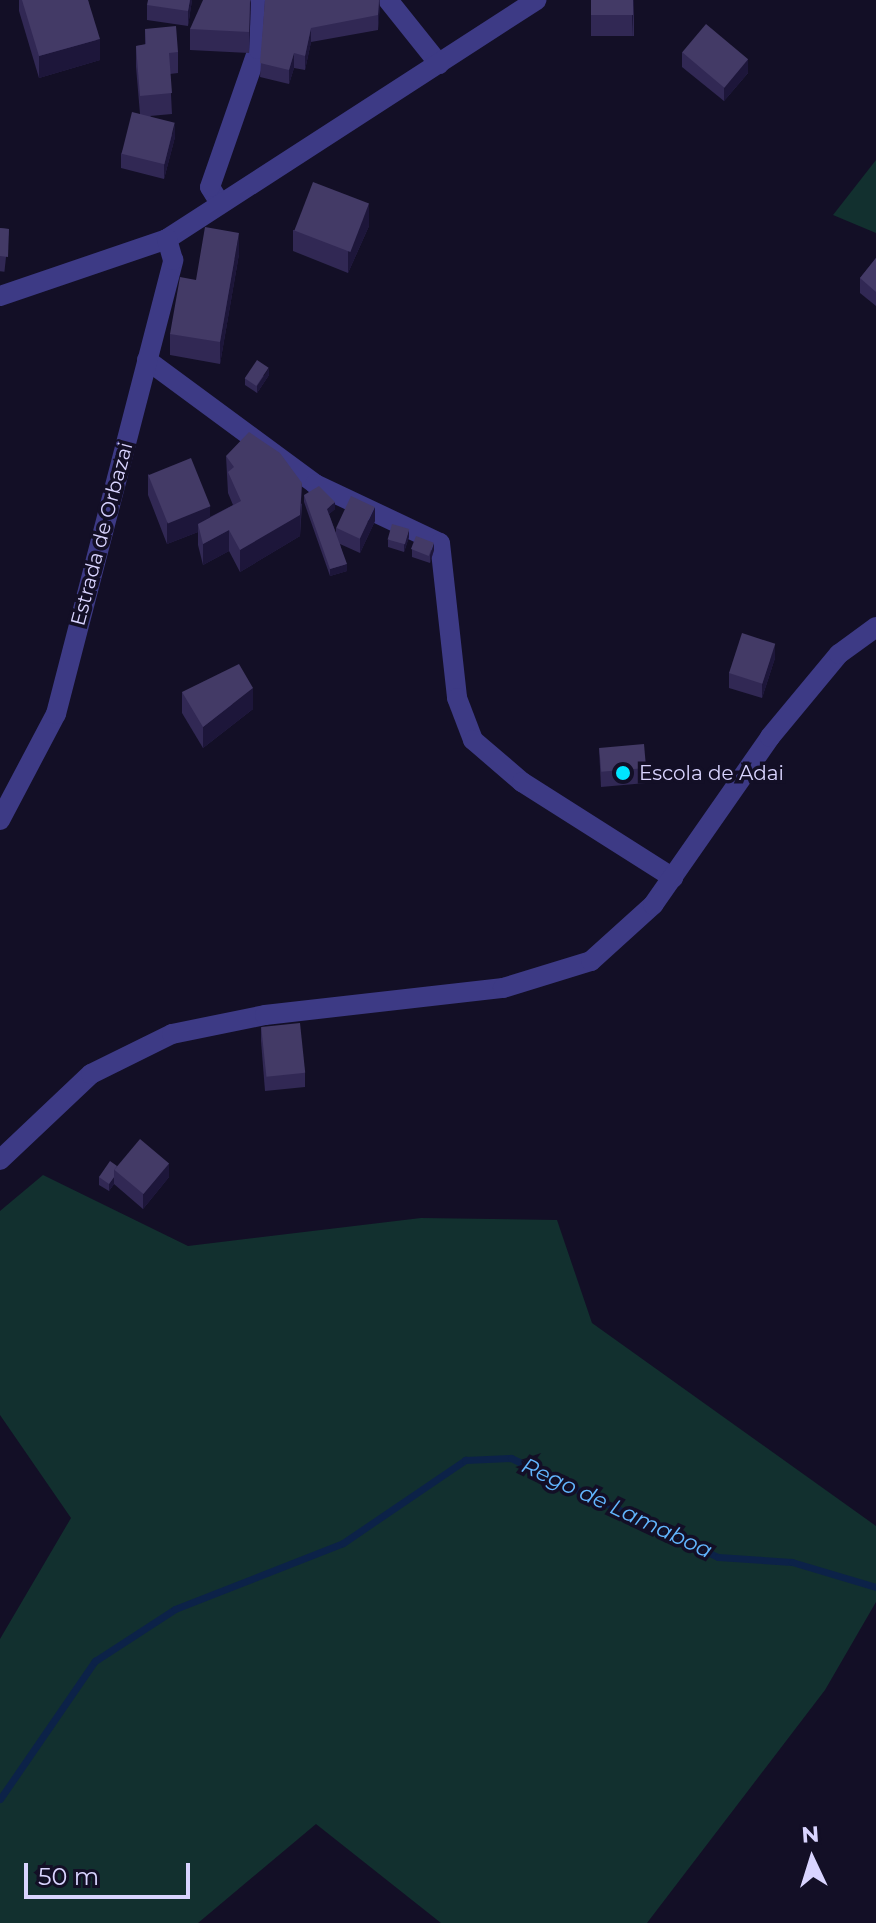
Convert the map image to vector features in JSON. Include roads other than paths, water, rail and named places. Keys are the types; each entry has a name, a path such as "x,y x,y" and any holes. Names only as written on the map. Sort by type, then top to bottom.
{"street":[{"path":"218,200 210,187 258,49 257,0"},
{"path":"388,0 439,64"},
{"path":"0,296 167,239 218,200 537,0"},
{"name":"Estrada de Orbazai","path":"0,820 56,714 173,260 167,239"},
{"path":"147,360 315,484 440,543 457,698 473,740 522,782 673,878"},
{"path":"0,1160 91,1074 172,1034 265,1015 503,988 591,961 673,878 770,737 839,654 876,627"}],"waterway":[{"name":"Rego de Lamaboa","path":"0,1799 95,1661 175,1609 343,1543 465,1460 511,1458 718,1557 792,1562 876,1587"}],"place":[{"name":"Escola de Adai","path":"623,773"}]}
